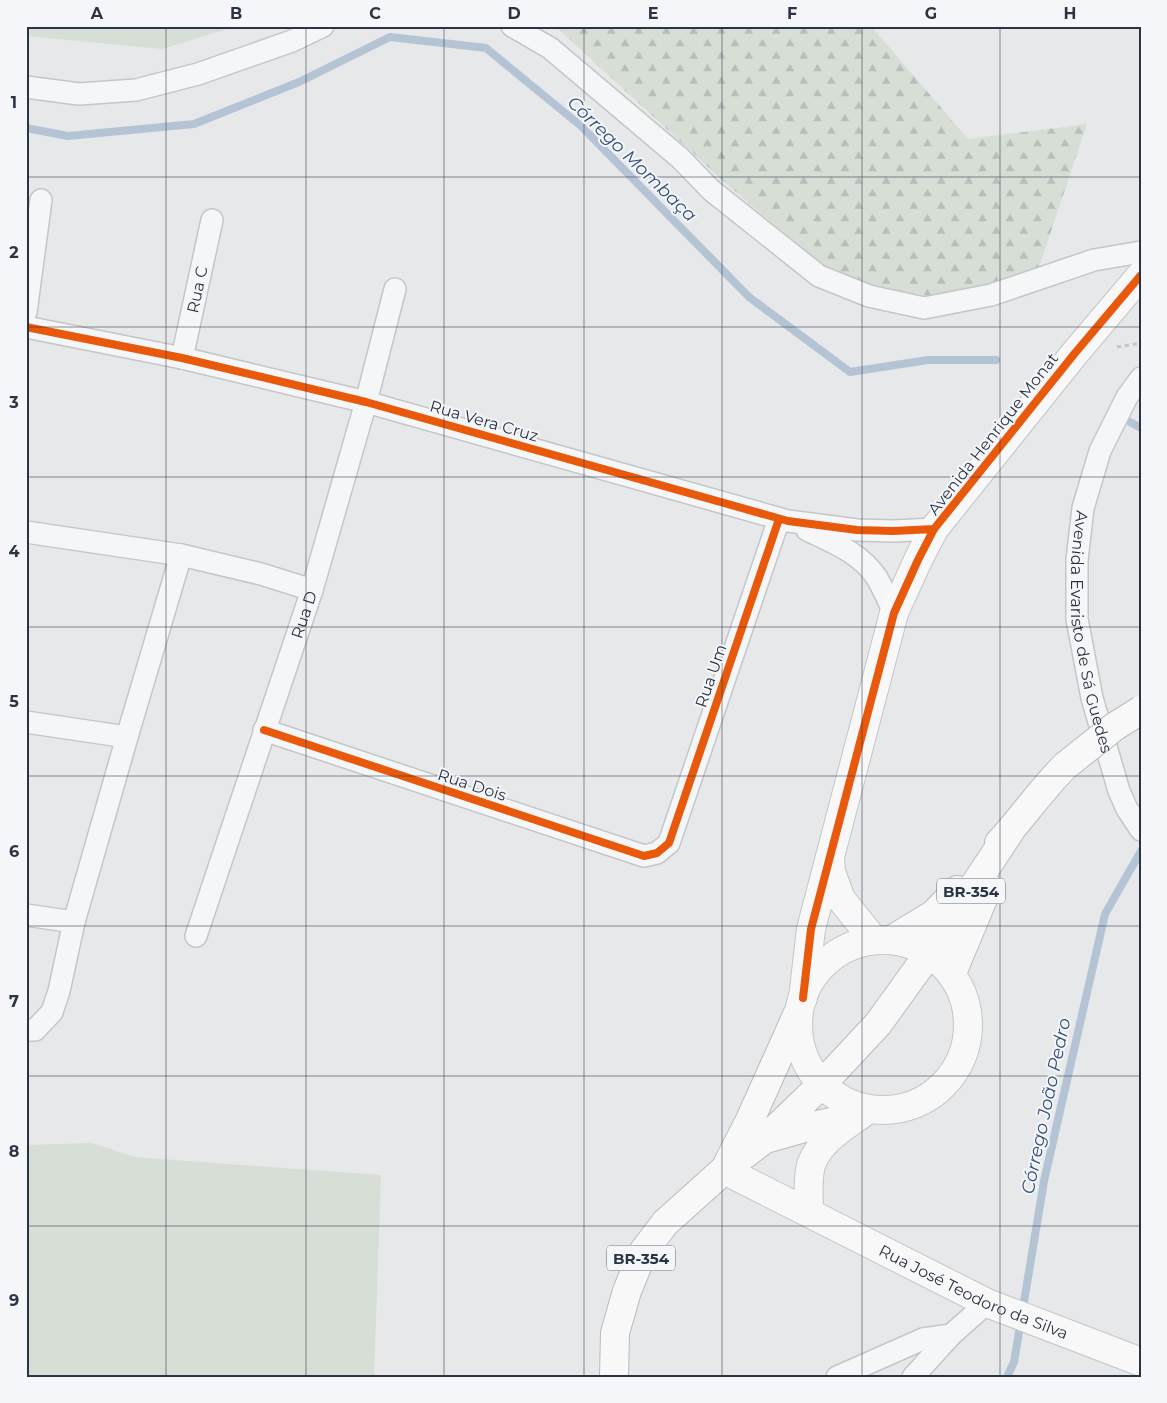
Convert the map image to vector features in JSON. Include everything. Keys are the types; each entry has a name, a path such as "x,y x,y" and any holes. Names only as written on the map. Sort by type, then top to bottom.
{"main road":[{"name":"Avenida Henrique Monat","path":"800,1006 811,930 829,857 894,613 918,560 934,529 1075,353 1141,276"},
{"name":"BR-354","path":"614,1377 615,1333 627,1291 643,1252 665,1223 724,1170 765,1139 822,1084 878,1024 930,952 1011,830 1049,782 1065,766 1114,727 1141,710"},
{"path":"724,1170 750,1120 800,1006 812,982 824,967 839,955 855,946 883,939 934,914 1011,830"},
{"path":"952,973 1011,830"},
{"path":"765,1139 863,1113 892,1111 916,1103 938,1089 954,1070 964,1046 968,1021 964,996 952,973 930,952 906,941 883,939 841,899 831,872 829,857"},
{"path":"800,1006 798,1034 802,1052 810,1069 831,1094 863,1113"},
{"path":"809,1212 809,1180 812,1165 818,1151 838,1131 863,1113"},
{"name":"Rua José Teodoro da Silva","path":"724,1170 998,1308 1141,1362"}],"street":[{"path":"26,87 79,94 136,90 198,74 292,41 323,26"},
{"path":"512,26 550,48 680,158 711,190 819,276 869,296 924,308 991,295 1094,260 1141,252"},
{"path":"26,312 41,200"},
{"name":"Rua C","path":"182,358 212,220"},
{"name":"Rua D","path":"196,936 312,590 366,402 395,289"},
{"name":"Rua Vera Cruz","path":"26,327 182,358 366,402 784,520 857,530 934,529"},
{"name":"Avenida Evaristo de Sá Guedes","path":"1141,378 1127,397 1100,451 1083,508 1077,560 1077,619 1092,698 1119,791 1127,809 1141,830"},
{"name":"Rua Vera Cruz","path":"784,520 839,545 858,557 876,576 894,613"},
{"name":"Rua Um","path":"669,842 784,520"},
{"path":"26,532 181,555 261,574 312,590"},
{"path":"26,1030 35,1030 52,1012 60,991 74,922 126,737 181,555"},
{"path":"26,722 126,737"},
{"name":"Rua Dois","path":"264,730 644,856 657,853 669,842"},
{"path":"26,915 74,922"},
{"path":"913,1377 951,1335 998,1308"},
{"path":"837,1377 923,1339 951,1335"}],"green space":[{"path":"26,26 237,26 162,49 26,36"},
{"path":"555,26 871,26 968,139 1087,124 1036,276 948,298 843,284 721,179"},
{"path":"92,1143 134,1157 381,1175 374,1377 26,1377 26,1145"}],"waterway":[{"name":"Córrego Mombaça","path":"26,128 68,136 194,124 299,82 390,37 486,48 581,126 749,297 850,372 928,360 996,360"},
{"name":"Córrego Mombaça","path":"1130,422 1141,428"},
{"name":"Córrego João Pedro","path":"1007,1377 1014,1362 1044,1181 1105,914 1141,851"}],"cycle path":[{"path":"803,998 811,929 894,613 918,560 934,529 1075,353 1141,275"},
{"path":"26,327 182,358 366,402 788,521 857,530 934,529"},
{"path":"264,730 644,856 657,853 669,843 779,519"}]}
